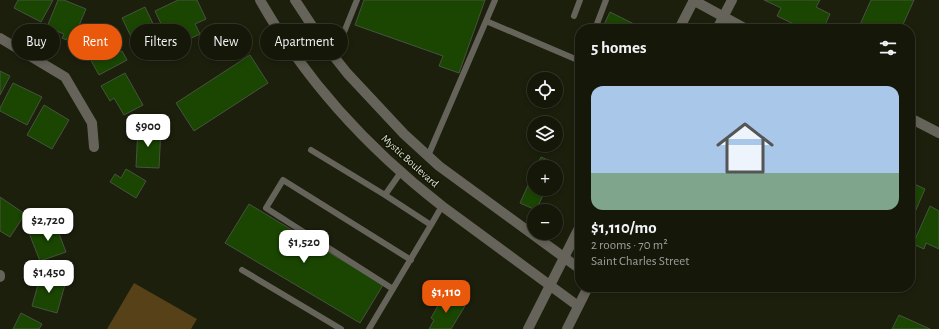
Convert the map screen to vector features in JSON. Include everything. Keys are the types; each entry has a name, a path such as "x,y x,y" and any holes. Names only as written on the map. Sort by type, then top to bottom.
{"street":[{"name":"Mystic Boulevard","path":"260,0 289,46 324,93 381,153 401,172 442,206 578,306"},
{"name":"Mystic Boulevard","path":"295,0 311,24"},
{"path":"682,24 694,0 736,24"},
{"path":"720,24 732,0"},
{"path":"0,38 65,77 92,123 94,147"},
{"name":"Mystic Boulevard","path":"336,60 404,134 439,166 575,266"},
{"path":"915,121 939,134"},
{"path":"528,329 575,236"},
{"path":"567,329 585,292"}],"lane":[{"path":"347,24 357,0"},
{"path":"428,156 495,0"},
{"path":"574,16 580,0"},
{"path":"597,24 606,0"},
{"path":"486,21 575,59"},
{"path":"311,150 431,225"},
{"path":"385,195 401,172"},
{"path":"393,289 266,208 282,180 411,260"},
{"path":"369,329 442,206"},
{"path":"242,270 341,329"}],"shaded area":[{"path":"134,283 197,319 191,329 107,329"}],"building":[{"path":"18,0 53,0 41,22 14,8"},
{"path":"58,0 64,0 86,9 80,24 68,24 68,40 62,38 64,34 60,32 60,24 48,24"},
{"path":"178,0 197,0 206,19 195,24 199,34 191,38 191,24 161,24 155,11"},
{"path":"364,0 485,0 459,73 439,66 443,56 355,25"},
{"path":"764,0 820,0 816,7 830,14 825,24 794,24 777,16 781,8"},
{"path":"871,0 914,0 903,24 860,24"},
{"path":"145,7 153,24 130,24 130,35 122,18"},
{"path":"610,12 634,24 604,24"},
{"path":"122,51 127,60 99,75 91,60 122,60"},
{"path":"252,58 268,83 194,131 176,103 242,60 252,60"},
{"path":"0,71 10,76 0,95"},
{"path":"125,73 143,105 124,115 114,98 110,101 101,86"},
{"path":"13,83 42,97 27,125 0,111 0,108"},
{"path":"44,105 69,120 52,149 27,135"},
{"path":"138,127 161,128 159,168 136,167"},
{"path":"541,157 548,160 540,160"},
{"path":"126,169 146,181 136,198 110,182 115,174 121,178"},
{"path":"915,184 925,189 915,212"},
{"path":"527,188 527,196 543,196 539,204 527,204 527,206 520,203"},
{"path":"0,197 25,214 10,237 0,231"},
{"path":"249,204 383,285 360,323 225,243"},
{"path":"930,206 939,211 939,249 926,243 924,249 915,245 915,240"},
{"path":"55,223 66,252 40,261 29,233"},
{"path":"41,274 66,281 57,313 32,306"},
{"path":"444,295 465,306 451,329 429,329 434,320 431,318"},
{"path":"21,313 42,324 39,329 13,329"},
{"path":"899,315 930,329 892,329"}]}
